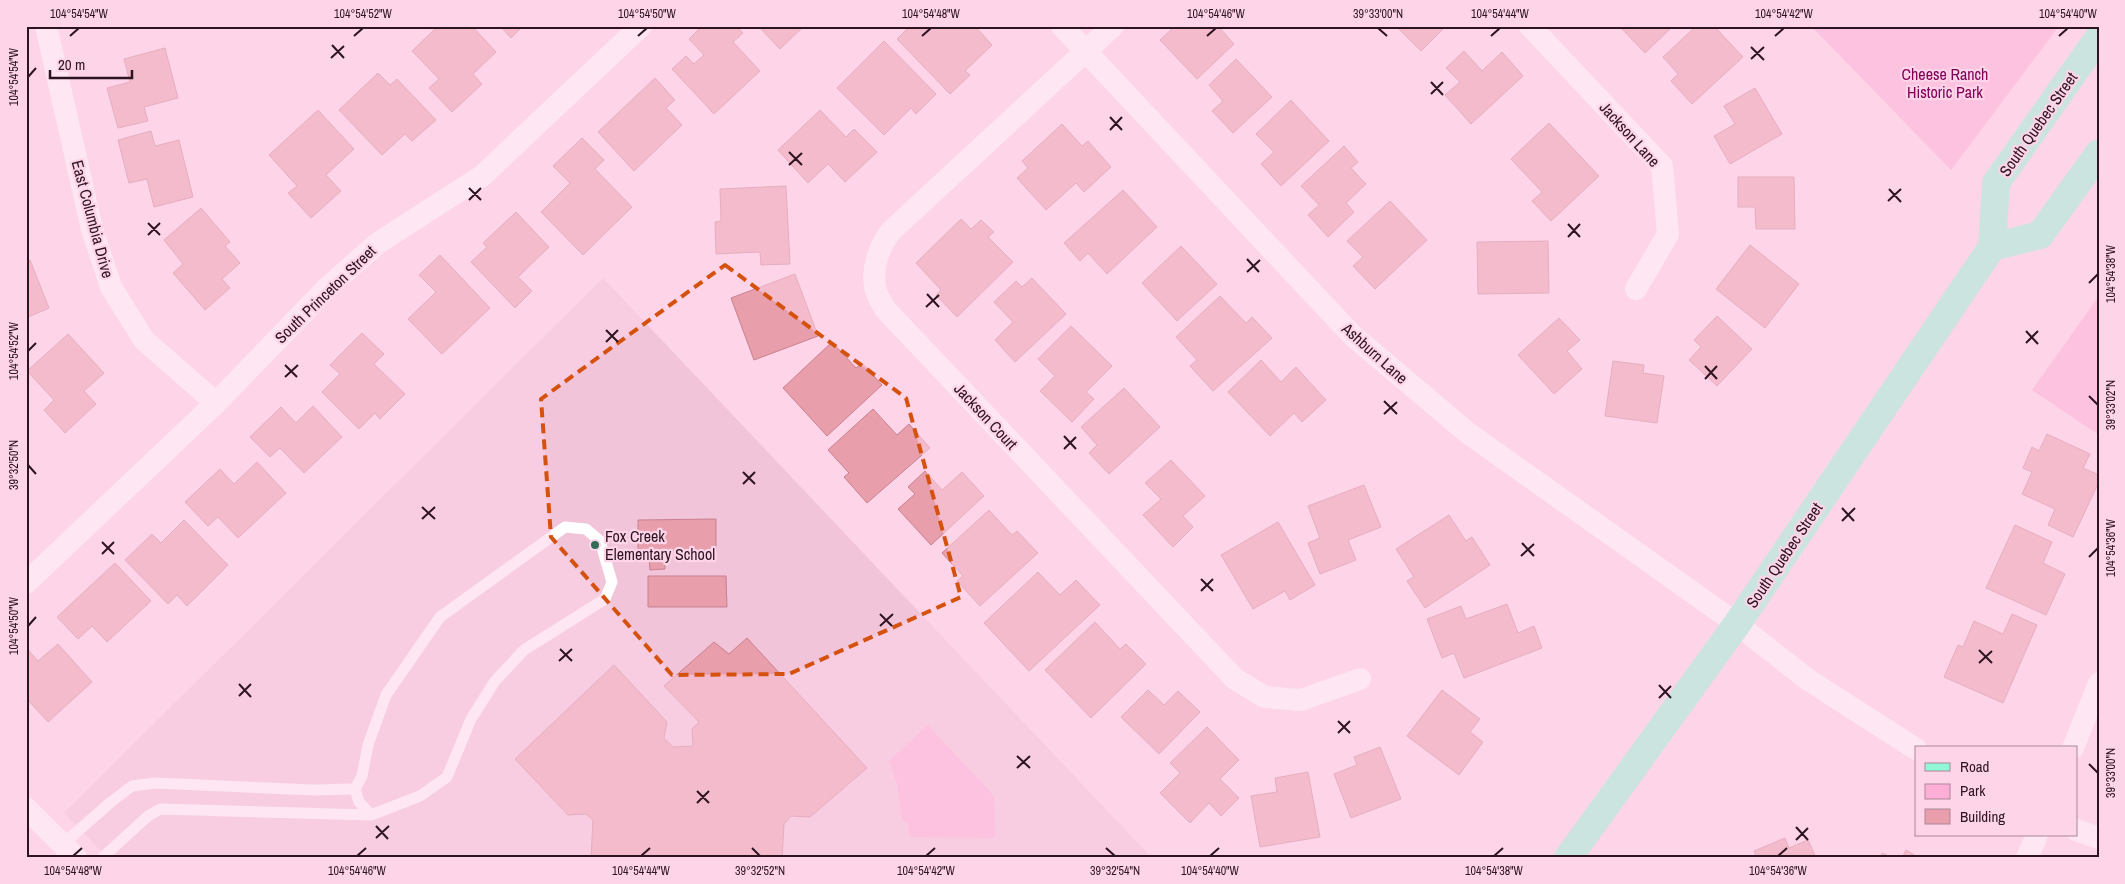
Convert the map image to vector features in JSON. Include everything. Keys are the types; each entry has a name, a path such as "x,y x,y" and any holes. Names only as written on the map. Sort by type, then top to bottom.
{"main road":[{"name":"South Quebec Street","path":"1568,858 1737,624 1992,246 1996,183 2099,37"},
{"path":"1992,246 2040,235 2099,152"}],"street":[{"name":"East Columbia Drive","path":"46,26 92,229 111,287 144,340 216,404"},
{"name":"South Princeton Street","path":"26,583 216,404 328,287 378,243 482,176 641,26"},
{"name":"Ashburn Lane","path":"1062,26 1353,336 1468,433 1737,624 1807,679 1915,748"},
{"path":"1086,51 1113,26"},
{"name":"Jackson Lane","path":"1530,26 1662,166 1668,234 1636,289"},
{"name":"Jackson Court","path":"1086,51 891,231 882,244 877,260 875,289 885,309 1235,680 1265,697 1301,700 1360,679"},
{"path":"2074,746 2099,683"},
{"path":"26,808 70,851"},
{"path":"2078,831 2099,838"},
{"path":"2027,858 2037,836"}],"lane":[{"path":"102,858 148,816 160,809 371,815 420,796 447,777 471,719 496,681 524,650 605,599 612,582 600,542 586,529 565,527 440,617 386,694 368,745 362,776 355,789 359,802 371,815"},
{"path":"70,851 110,802 132,786 156,783 313,790 355,789"}],"highlighted area":[{"path":"725,265 906,398 961,597 789,674 672,675 551,537 541,399"}],"shaded area":[{"name":"Fox Creek Elementary School","path":"603,278 1152,858 108,858 64,813"}],"green space":[{"name":"Cheese Ranch Historic Park","path":"1811,26 2059,26 1951,170"},
{"path":"2099,296 2099,435 2032,390"},
{"path":"928,725 994,796 995,838 909,837 908,822 902,821 897,784 889,761"}],"building":[{"path":"438,26 472,26 496,52 473,74 482,84 452,112 429,88 439,79 412,51"},
{"path":"500,26 523,26 511,38"},
{"path":"702,26 736,26 743,33 733,42 760,71 714,114 672,69 686,56 694,64 704,55 689,39"},
{"path":"758,26 804,26 780,49"},
{"path":"910,26 975,26 992,45 965,71 970,75 950,94 897,39"},
{"path":"1175,26 1218,26 1234,44 1197,79 1160,40"},
{"path":"1396,26 1446,26 1421,51"},
{"path":"1619,26 1673,26 1645,53"},
{"path":"1696,26 1714,26 1743,57 1692,104 1671,81 1678,74 1663,57"},
{"path":"884,41 936,94 916,114 911,108 884,135 837,88"},
{"path":"165,48 178,98 144,107 148,121 118,128 107,88 130,82 124,59"},
{"path":"1464,51 1482,71 1502,52 1523,76 1471,124 1445,95 1460,82 1446,68"},
{"path":"1236,59 1272,97 1233,133 1212,111 1223,101 1209,85"},
{"path":"378,73 390,85 397,79 436,120 412,141 405,134 382,155 339,110"},
{"path":"655,78 675,100 666,108 682,125 634,171 598,132"},
{"path":"1755,88 1782,134 1730,164 1714,136 1735,124 1724,106"},
{"path":"1291,100 1329,141 1281,186 1261,164 1274,152 1256,134"},
{"path":"318,110 354,149 326,175 341,191 311,218 288,193 297,186 269,155"},
{"path":"820,110 846,137 854,129 877,152 845,182 828,164 808,183 778,150"},
{"path":"1549,123 1599,176 1551,221 1532,201 1542,192 1511,159"},
{"path":"1062,124 1082,146 1088,141 1111,167 1084,192 1076,183 1046,210 1017,178 1028,168 1022,161"},
{"path":"151,131 155,146 179,140 193,197 154,207 147,179 129,183 118,140"},
{"path":"582,138 604,160 595,169 632,207 583,255 541,212 570,183 553,166"},
{"path":"1344,146 1358,162 1351,168 1366,184 1346,203 1354,212 1328,237 1308,215 1319,205 1301,186"},
{"path":"1738,177 1794,177 1795,229 1756,229 1755,207 1738,207"},
{"path":"786,186 790,264 761,265 760,252 716,254 715,222 721,221 720,189"},
{"path":"1123,190 1157,227 1107,274 1088,253 1080,261 1064,243"},
{"path":"1390,201 1427,240 1375,289 1353,266 1363,257 1347,241"},
{"path":"201,208 230,242 225,246 240,263 222,279 230,288 205,310 173,273 183,264 164,240"},
{"path":"516,212 549,247 518,277 532,291 515,308 471,262 487,247 483,243"},
{"path":"961,219 971,229 981,220 994,232 988,237 1013,262 957,317 936,295 941,290 916,263"},
{"path":"1548,241 1549,293 1478,294 1477,242"},
{"path":"1750,245 1799,284 1765,328 1716,289"},
{"path":"1181,246 1217,284 1177,321 1142,283"},
{"path":"440,255 490,308 442,354 408,319 436,292 419,275"},
{"path":"30,260 49,308 26,318 26,262"},
{"path":"795,274 818,336 754,360 731,298"},
{"path":"1032,278 1066,314 1015,362 995,340 1013,322 994,302 1016,281 1022,287"},
{"path":"1220,296 1246,323 1252,317 1272,338 1213,391 1190,366 1197,360 1176,337"},
{"path":"1717,316 1752,349 1717,386 1689,360 1701,347 1694,340"},
{"path":"1559,318 1580,340 1567,351 1582,369 1554,394 1518,355"},
{"path":"1071,326 1112,366 1086,392 1094,399 1072,422 1040,391 1055,376 1038,359"},
{"path":"362,333 384,354 374,364 405,394 380,419 375,413 359,429 322,392 340,374 330,365"},
{"path":"68,334 104,373 84,391 96,404 65,433 44,410 54,400 27,371"},
{"path":"832,342 856,368 862,363 882,385 827,436 783,388"},
{"path":"1261,360 1281,382 1296,367 1326,400 1302,422 1294,413 1270,436 1228,392"},
{"path":"1613,361 1644,365 1643,373 1664,376 1657,423 1605,416"},
{"path":"1124,388 1160,427 1109,474 1089,453 1097,445 1081,427"},
{"path":"313,406 342,437 304,473 280,448 270,457 250,437 281,407 296,423"},
{"path":"873,409 897,435 909,424 930,448 867,503 844,477 849,473 828,450"},
{"path":"2047,434 2090,454 2083,468 2099,475 2099,482 2073,537 2048,525 2055,509 2022,494 2032,472 2023,468 2032,447 2039,451"},
{"path":"1171,460 1205,496 1183,516 1193,527 1173,547 1143,515 1161,499 1145,483"},
{"path":"257,462 286,493 238,538 218,517 208,526 185,502 220,469 234,484"},
{"path":"925,471 942,490 962,472 984,496 931,545 898,509 915,494 908,487"},
{"path":"1364,485 1381,527 1348,540 1356,560 1320,574 1308,543 1320,538 1308,506"},
{"path":"989,510 1012,535 1017,531 1038,553 980,606 957,581 963,576 942,553"},
{"path":"1449,515 1466,541 1472,537 1490,565 1425,608 1407,581 1414,577 1396,549"},
{"path":"716,519 716,551 638,551 638,520"},
{"path":"184,520 228,565 187,606 177,595 168,604 125,560 152,534 161,543"},
{"path":"1278,522 1315,585 1290,600 1285,591 1253,609 1221,555"},
{"path":"2015,525 2052,542 2043,563 2065,574 2046,615 1986,588"},
{"path":"664,556 665,569 650,570 649,558"},
{"path":"115,563 151,601 107,642 92,626 78,639 57,617"},
{"path":"1038,572 1060,595 1076,580 1100,605 1029,671 984,623"},
{"path":"648,576 726,576 727,607 648,607"},
{"path":"1507,604 1518,633 1534,626 1542,648 1464,678 1454,653 1442,658 1427,619 1461,606 1466,619"},
{"path":"2012,614 2037,625 2003,703 1944,677 1958,645 1963,647 1974,621 2003,634"},
{"path":"1095,622 1120,649 1126,644 1146,664 1091,718 1045,670"},
{"path":"747,638 867,768 810,817 791,816 784,824 782,858 591,858 593,820 586,814 568,815 515,759 614,665 667,722 664,738 673,747 693,746 692,729 699,722 664,686 714,642 729,654"},
{"path":"58,644 92,682 48,722 26,698 26,653 29,651 38,661"},
{"path":"1148,690 1164,705 1178,691 1200,712 1159,754 1121,717"},
{"path":"1442,690 1480,719 1470,732 1483,742 1459,775 1407,736"},
{"path":"1207,727 1239,760 1220,779 1239,798 1221,816 1209,803 1190,823 1160,793 1180,773 1170,763"},
{"path":"1380,747 1401,799 1351,818 1334,774 1357,765 1354,757"},
{"path":"1308,772 1320,837 1260,847 1251,796 1277,792 1275,778"},
{"path":"1785,838 1789,848 1808,840 1816,858 1757,858 1754,851"},
{"path":"1906,850 1919,858 1902,858"},
{"path":"1882,853 1893,858 1880,858"}],"place":[{"name":"Fox Creek Elementary School","path":"595,545"}]}
